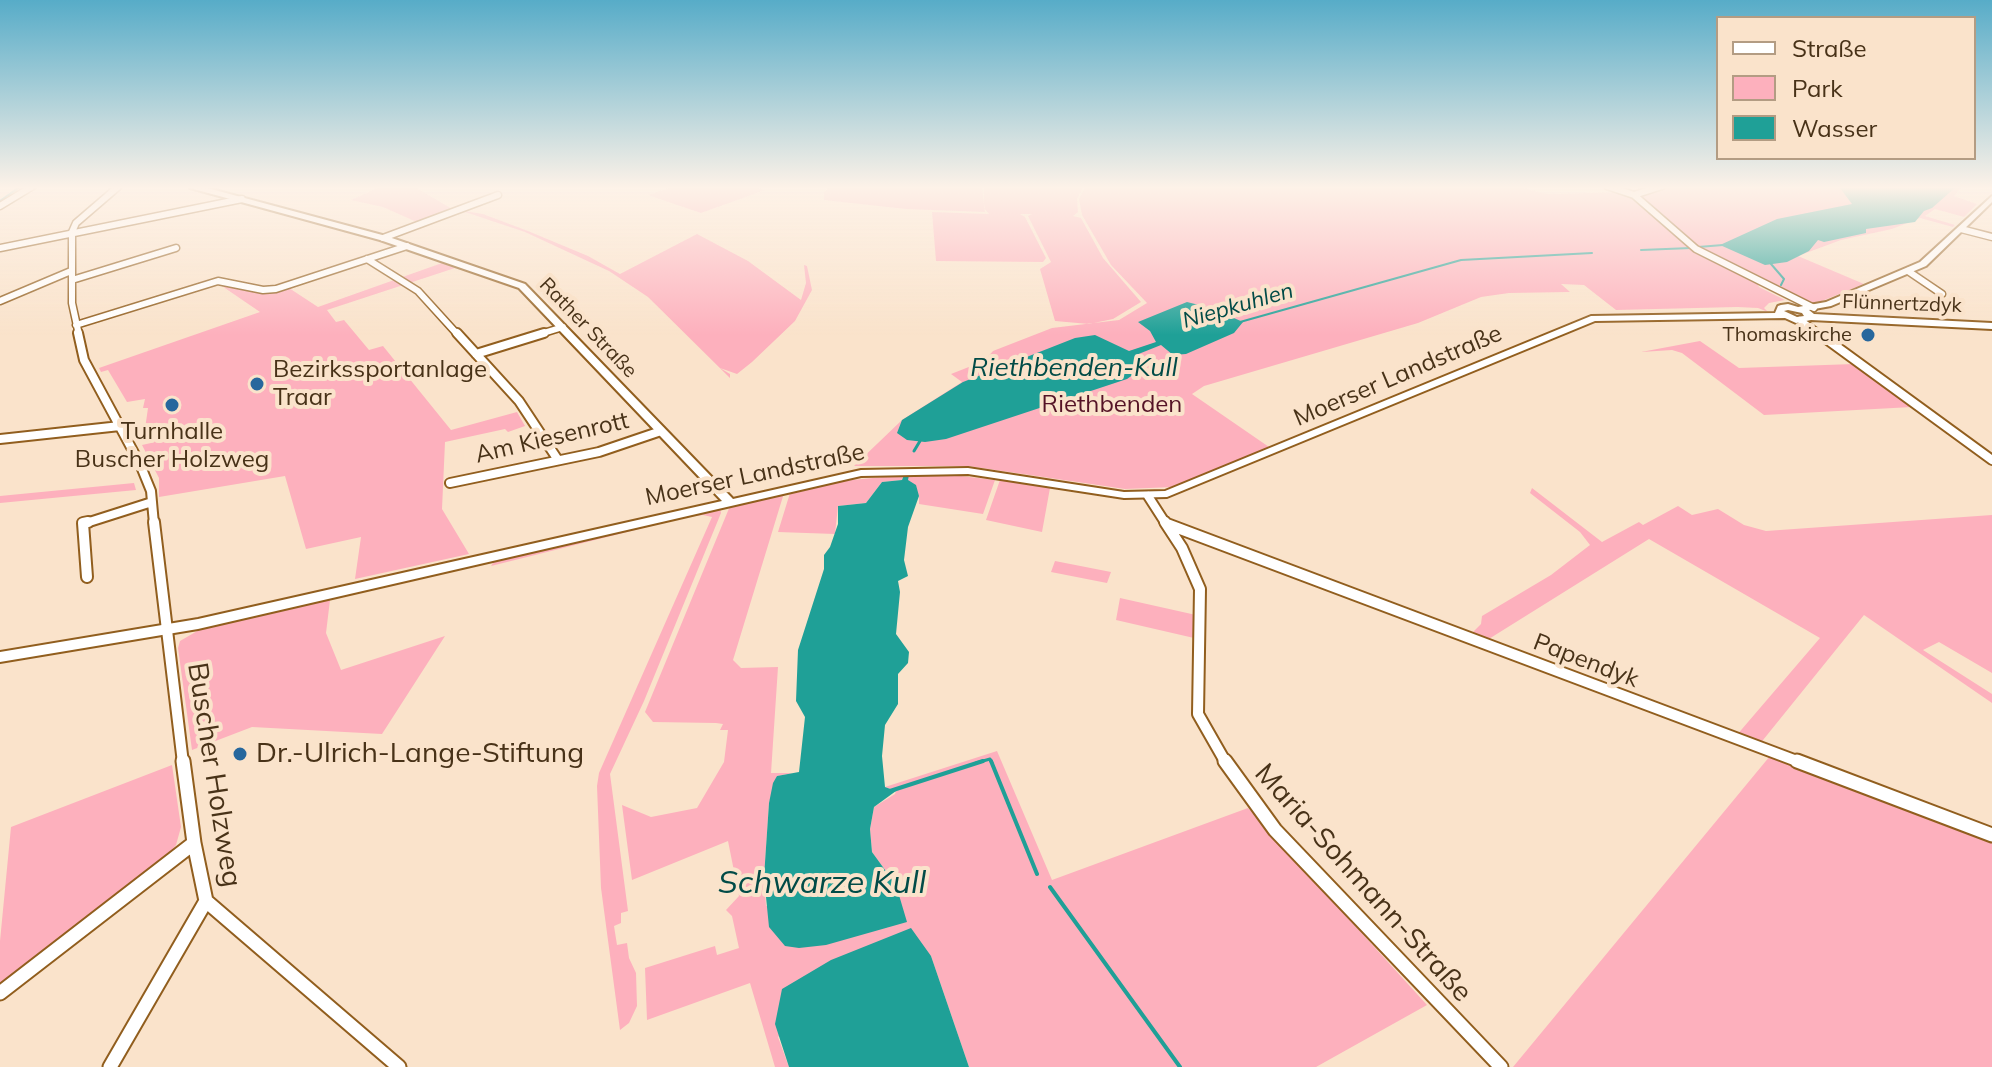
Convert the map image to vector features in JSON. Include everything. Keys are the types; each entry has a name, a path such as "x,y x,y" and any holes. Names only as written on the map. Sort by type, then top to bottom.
{"main road":[{"name":"Rather Straße","path":"375,236 522,286 729,501"},
{"path":"1806,314 1923,264 1954,236"},
{"name":"Moerser Landstraße","path":"0,657 166,631 861,473 918,469 990,473 1148,496 1184,489 1594,318 1784,316 1779,312 1781,308 1806,314"},
{"name":"Flünnertzdyk","path":"1806,314 1992,326"}],"street":[{"name":"Rather Straße","path":"0,248 55,236"},
{"name":"Buscher Holzweg","path":"72,236 71,275 76,325 87,366 146,478 152,502 194,843 206,901 399,1067"},
{"path":"383,238 389,236"},
{"path":"1681,236 1694,247 1806,314 1992,460"},
{"path":"76,325 218,281 263,290 276,289 407,246"},
{"path":"0,301 71,275 176,248"},
{"path":"367,259 418,291 525,408 558,460"},
{"path":"1908,271 1942,294"},
{"path":"476,354 563,327"},
{"path":"0,439 120,426"},
{"name":"Am Kiesenrott","path":"450,483 606,450 661,431"},
{"name":"Maria-Sohmann-Straße","path":"1148,496 1167,524 1200,589 1198,714 1221,756 1275,830 1501,1067"},
{"path":"87,577 83,523 152,502"},
{"name":"Papendyk","path":"1167,524 1992,835"},
{"path":"0,993 194,843"},
{"path":"110,1067 206,901"}],"green space":[{"path":"533,236 588,256 620,274 694,236 700,236 748,261 801,300 806,283 804,265 807,266 812,290 795,321 752,362 737,374 720,368 730,374 730,378 648,297 609,271"},
{"path":"934,236 1035,236 1046,258 1043,262 936,261"},
{"path":"1038,236 1091,236 1103,258 1141,302 1113,319 1089,324 1055,321 1040,269 1051,262"},
{"name":"Riethbenden","path":"1094,236 1861,236 1798,256 1864,284 1812,305 1757,283 1785,300 1769,303 1764,308 1768,312 1737,307 1616,310 1584,285 1561,284 1570,292 1509,293 1481,297 1418,323 1204,386 1192,394 1269,447 1173,487 1125,489 968,466 854,466 902,420 962,382 951,374 984,361 993,351 1052,328 1119,320 1147,303 1111,265"},
{"path":"442,263 455,268 327,310 336,322 344,320 369,350 383,346 451,430 517,412 525,426 508,432 505,429 445,442 442,509 469,554 355,579 361,537 306,549 285,476 159,497 159,478 142,445 151,443 158,429 145,429 148,408 143,408 145,399 127,402 108,370 101,372 99,368 260,312 219,284 259,292 289,288 318,307"},
{"path":"1700,341 1739,368 1854,364 1992,465 1912,407 1764,415 1682,353 1672,350 1641,352"},
{"path":"904,475 902,480 882,482 866,503 838,506 835,534 778,532 790,493 842,481"},
{"path":"909,475 995,480 983,514 919,504 919,496 907,480"},
{"path":"1000,480 1050,488 1042,532 986,520"},
{"path":"134,483 136,490 0,503 0,496"},
{"path":"1532,488 1602,542 1678,506 1692,515 1718,509 1744,525 1766,531 1992,515 1992,673 1939,642 1923,650 1992,694 1992,703 1864,615 1759,745 1736,736 1820,638 1649,539 1484,642 1469,636 1481,624 1482,616 1551,575 1590,545 1580,532 1530,493"},
{"path":"784,493 733,660 741,668 778,667 771,773 793,773 777,776 769,803 764,877 766,906 888,928 896,885 872,852 870,829 874,807 895,794 896,791 885,787 997,751 1052,880 1248,808 1427,1005 1316,1067 969,1067 931,956 891,938 778,1037 789,1067 775,1067 750,983 647,1020 645,968 715,946 717,955 739,948 732,916 726,910 739,896 728,841 632,880 622,805 651,817 697,808 724,762 728,730 720,730 723,724 716,723 653,722 645,712 730,506"},
{"path":"720,508 721,513 644,701 610,774 628,911 621,913 621,923 614,926 617,945 627,943 636,973 637,1006 629,1023 620,1030 601,888 599,773 712,517 687,517 491,566 495,560"},
{"path":"1055,561 1111,572 1107,583 1051,572"},
{"path":"1120,598 1196,615 1194,638 1116,620"},
{"path":"330,600 326,633 341,670 445,636 382,734 252,727 192,750 178,648 180,641 199,630"},
{"path":"1770,756 1992,840 1992,1067 1513,1067"},
{"path":"172,765 181,827 176,845 165,858 0,984 0,941 11,827"}],"water":[{"path":"1740,236 1853,236 1824,242 1818,240 1809,251 1787,262 1765,265 1720,245"},
{"name":"Riethbenden-Kull","path":"1187,302 1211,308 1243,322 1234,333 1186,354 1173,355 1161,345 1136,355 1147,365 1127,379 946,439 925,442 907,440 897,433 902,420 963,382 1075,338 1095,335 1129,351 1156,342 1150,331 1138,322"},
{"name":"Schwarze Kull","path":"904,475 909,475 908,480 916,485 919,496 908,527 904,560 908,576 898,581 900,592 896,634 909,652 908,663 898,674 898,704 885,725 882,756 885,787 896,791 874,807 870,829 872,852 896,885 907,922 826,945 785,946 769,927 764,877 773,783 777,776 799,772 805,717 796,701 798,650 824,569 824,555 838,524 838,506 866,503 882,482 902,480"},
{"path":"911,928 931,956 969,1067 789,1067 775,1024 782,989 831,960"}],"waterway":[{"name":"Niepkuhlen","path":"1698,247 1723,245"},
{"name":"Niepkuhlen","path":"1641,250 1691,248"},
{"name":"Niepkuhlen","path":"1240,322 1461,260 1592,253"},
{"path":"1771,264 1784,279 1781,285"},
{"name":"Niepkuhlen","path":"914,451 920,441"},
{"path":"890,791 983,761"},
{"path":"976,763 983,761"},
{"path":"983,761 991,761"},
{"path":"991,761 1037,874"},
{"path":"1050,887 1180,1067"}],"place":[{"name":"Thomaskirche","path":"1868,335"},
{"name":"Bezirkssportanlage Traar","path":"257,384"},
{"name":"Turnhalle Buscher Holzweg","path":"172,405"},
{"name":"Dr.-Ulrich-Lange-Stiftung","path":"240,754"}]}
